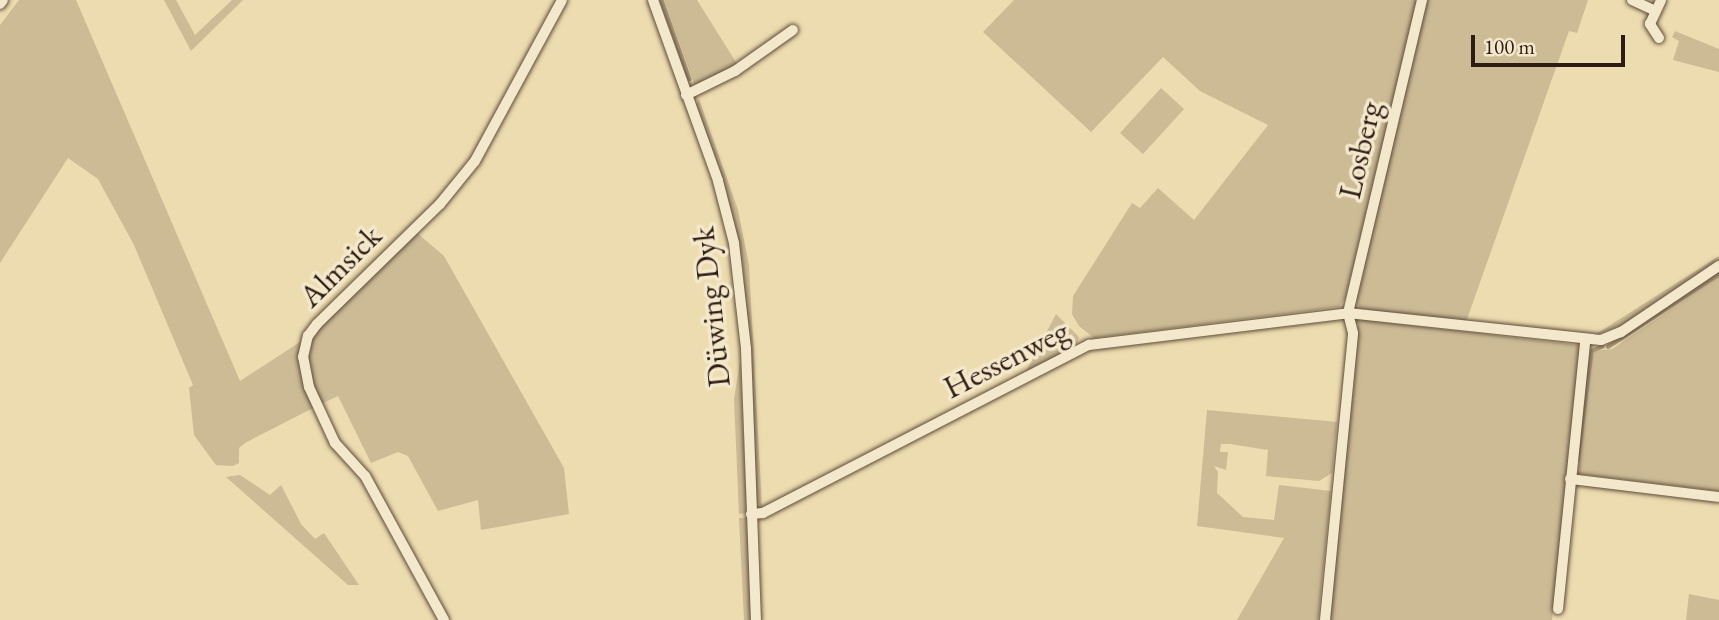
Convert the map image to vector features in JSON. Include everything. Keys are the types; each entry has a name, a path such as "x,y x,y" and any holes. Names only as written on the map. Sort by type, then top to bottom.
{"street":[{"name":"Almsick","path":"444,620 365,476 335,443 309,387 303,357 308,335 317,324 469,169 562,0"},
{"name":"Düwing Dyk","path":"653,0 718,181 738,267 746,349 756,620"},
{"name":"Losberg","path":"1348,313 1422,0"},
{"path":"1632,0 1656,11"},
{"path":"1659,38 1650,24 1661,0"},
{"path":"686,95 735,71 793,30"},
{"name":"Hessenweg","path":"751,514 764,513 1089,345 1348,313 1585,341 1621,332 1719,265"},
{"path":"1325,620 1353,333 1348,313"},
{"path":"1558,609 1585,341"},
{"path":"1570,480 1719,497"}],"shaded area":[{"path":"19,0 76,0 240,381 303,340 301,370 315,407 245,443 239,448 239,463 233,466 216,465 194,435 189,388 193,385 134,245 98,179 68,158 0,263 0,25"},
{"path":"164,0 176,0 195,35 232,0 243,0 191,51"},
{"path":"664,0 697,0 739,67 696,89"},
{"path":"1014,0 1417,0 1346,297 1339,307 1094,338 1079,326 1072,314 1073,296 1132,203 1140,208 1158,188 1194,220 1268,125 1200,91 1163,57 1091,132 983,32"},
{"path":"1426,0 1588,0 1577,33 1569,31 1466,322 1360,309 1355,299"},
{"path":"1675,31 1719,49 1719,72 1673,60 1679,41 1672,37"},
{"path":"1161,88 1184,109 1143,154 1120,133"},
{"path":"699,99 738,210 749,265 762,507 755,500 743,268 726,194 695,106"},
{"path":"416,232 444,256 564,468 569,514 481,530 478,500 438,511 408,456 398,452 371,463 338,396 319,405 306,368 308,345 317,327"},
{"path":"1719,256 1719,262 1627,323 1593,336"},
{"path":"1719,277 1719,491 1578,474 1594,351 1612,349"},
{"path":"1056,314 1079,337 1076,347 1025,373"},
{"path":"1358,319 1577,345 1582,349 1552,620 1330,620 1358,324 1354,323"},
{"path":"740,361 747,513 739,514 734,399"},
{"path":"1207,410 1337,422 1332,473 1319,481 1266,476 1268,450 1230,444 1221,444 1220,452 1228,452 1226,470 1214,466 1218,472 1217,493 1243,517 1274,520 1279,485 1331,491 1318,620 1237,620 1284,538 1197,526"},
{"path":"240,475 270,495 281,485 301,524 315,539 324,533 359,585 348,585 226,477"},
{"path":"739,518 747,518 751,620 744,620"},
{"path":"1689,594 1719,600 1719,620 1686,620"}],"waterway":[{"path":"662,0 690,79"},
{"path":"1608,347 1719,275"},
{"path":"1578,460 1592,351 1602,347"}]}
